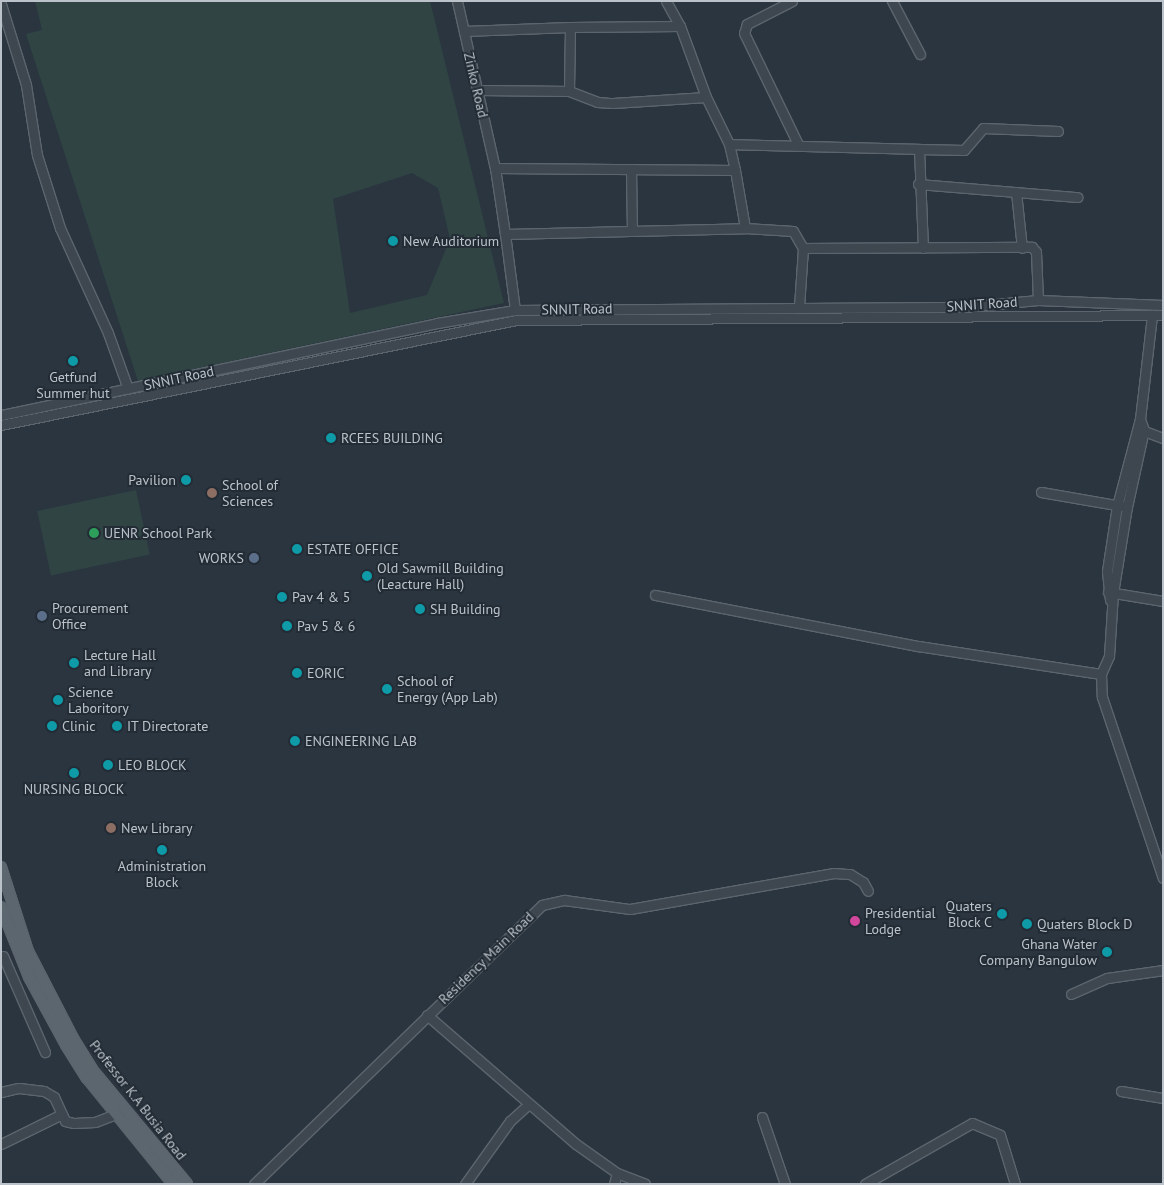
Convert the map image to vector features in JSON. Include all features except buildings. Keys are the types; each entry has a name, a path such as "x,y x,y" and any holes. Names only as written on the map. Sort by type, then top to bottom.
{"main road":[{"name":"Professor K.A Busia Road","path":"1,867 25,942 41,980 110,1100"},
{"name":"Professor K.A Busia Road","path":"1,907 18,954 66,1045 173,1184"},
{"name":"Professor K.A Busia Road","path":"120,1113 187,1184"}],"street":[{"name":"Zinko Road","path":"457,1 495,168 515,310"},
{"path":"666,1 680,26 706,97 728,144 736,170 745,228"},
{"path":"792,1 747,24 744,33 798,144"},
{"path":"892,1 920,54"},
{"path":"1,4 26,84 37,155 60,228 108,333 128,389"},
{"path":"464,31 570,27 680,26"},
{"path":"569,91 570,27"},
{"path":"478,90 569,91 597,102 613,103 706,97"},
{"path":"728,144 798,144 964,150 983,128 1058,132"},
{"path":"919,149 918,184 923,248"},
{"path":"495,168 736,170"},
{"path":"630,169 632,230"},
{"path":"918,184 1077,197"},
{"path":"1016,192 1022,248"},
{"path":"505,234 745,228 793,231 803,248 799,307"},
{"path":"803,248 1032,247 1036,252 1038,300"},
{"name":"SNNIT Road","path":"964,312 1038,300 1163,305"},
{"name":"SNNIT Road","path":"1,425 437,324 515,310 799,307 949,312"},
{"name":"SNNIT Road","path":"239,370 516,320 949,312 1163,315"},
{"path":"1152,315 1140,429 1111,592 1109,656 1101,674 1102,698 1163,878"},
{"name":"SNNIT Road","path":"1,414 128,389 226,373"},
{"path":"1140,429 1163,438"},
{"path":"1111,592 1106,571 1117,506 1140,429"},
{"path":"1041,492 1127,507"},
{"path":"1111,592 1163,601"},
{"path":"655,595 918,646 1101,674"},
{"name":"Residency Main Road","path":"254,1184 532,912 552,901 630,909 834,873 850,874 863,882 868,891"},
{"path":"18,954 2,957 45,1052"},
{"path":"1071,994 1107,978 1163,970"},
{"path":"427,1015 576,1144 618,1173 645,1184"},
{"path":"1,1092 19,1088 44,1091 54,1098 60,1115 65,1121 85,1124 120,1113"},
{"path":"1121,1091 1163,1098"},
{"path":"465,1184 510,1121 529,1104"},
{"path":"1,1144 60,1115"},
{"path":"762,1117 785,1184"},
{"path":"865,1184 972,1123 1000,1135 1015,1184"},
{"path":"614,1184 618,1173"}],"green space":[{"path":"35,1 430,1 504,303 138,381 26,34 42,30","holes":["412,173 438,188 450,239 427,295 350,313 333,199"]},
{"name":"UENR School Park","path":"136,490 150,555 51,576 37,511"}],"place":[{"name":"New Auditorium","path":"393,241"},
{"name":"Getfund Summer hut","path":"73,361"},
{"name":"RCEES BUILDING","path":"331,438"},
{"name":"Pavilion","path":"186,480"},
{"name":"School of Sciences","path":"212,493"},
{"name":"UENR School Park","path":"94,533"},
{"name":"ESTATE OFFICE","path":"297,549"},
{"name":"WORKS","path":"254,558"},
{"name":"Old Sawmill Building (Leacture Hall)","path":"367,576"},
{"name":"Pav 4 & 5","path":"282,597"},
{"name":"SH Building","path":"420,609"},
{"name":"Procurement Office","path":"42,616"},
{"name":"Pav 5 & 6","path":"287,626"},
{"name":"Lecture Hall and Library","path":"74,663"},
{"name":"EORIC","path":"297,673"},
{"name":"School of Energy (App Lab)","path":"387,689"},
{"name":"Science Laboritory","path":"58,700"},
{"name":"Clinic","path":"52,726"},
{"name":"IT Directorate","path":"117,726"},
{"name":"ENGINEERING LAB","path":"295,741"},
{"name":"LEO BLOCK","path":"108,765"},
{"name":"NURSING BLOCK","path":"74,773"},
{"name":"New Library","path":"111,828"},
{"name":"Administration Block","path":"162,850"},
{"name":"Quaters Block C","path":"1002,914"},
{"name":"Presidential Lodge","path":"855,921"},
{"name":"Quaters Block D","path":"1027,924"},
{"name":"Ghana Water Company Bangulow","path":"1107,952"}]}
